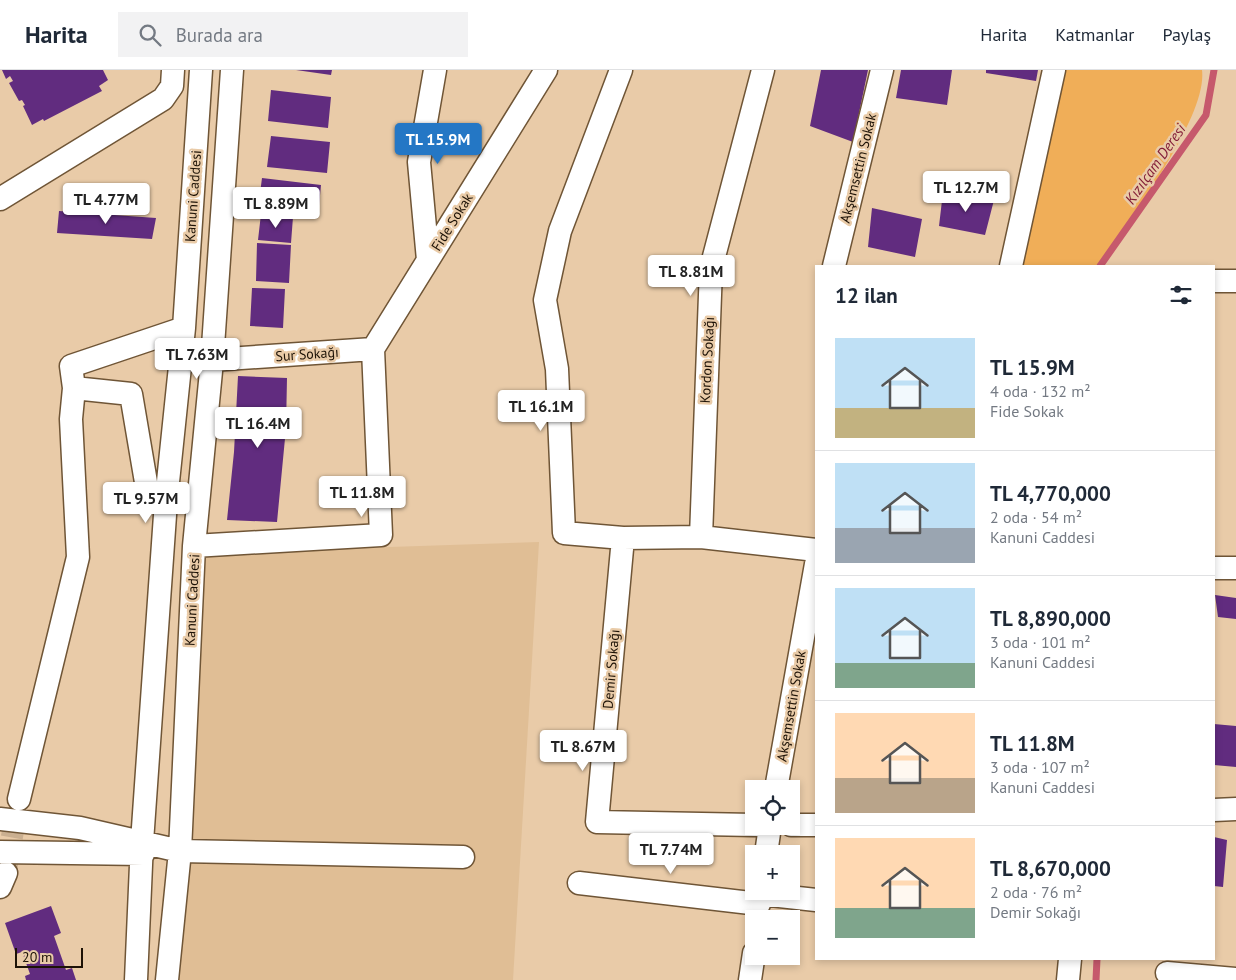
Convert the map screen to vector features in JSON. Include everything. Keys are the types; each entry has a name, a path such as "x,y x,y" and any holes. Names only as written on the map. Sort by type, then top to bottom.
{"street":[{"path":"0,199 163,99 172,86 173,70"},
{"name":"Kanuni Caddesi","path":"136,980 142,848 166,501 184,328 201,70"},
{"name":"Kanuni Caddesi","path":"167,980 180,851 194,546 212,361 232,70"},
{"path":"428,260 419,162 435,70"},
{"name":"Fide Sokak","path":"373,349 546,70"},
{"path":"621,70 560,231 545,300 557,369 564,534 623,538 701,537 815,550"},
{"name":"Kordon Sokağı","path":"701,537 711,268 763,70"},
{"name":"Akşemsettin Sokak","path":"834,265 882,70"},
{"path":"1011,265 1054,70"},
{"path":"1215,281 1236,281"},
{"path":"19,799 78,557 70,419 74,388 71,366 184,328"},
{"path":"194,546 381,535 373,349"},
{"name":"Sur Sokağı","path":"181,361 212,361 373,349"},
{"path":"74,388 131,394 150,500 166,501"},
{"name":"Demir Sokağı","path":"623,538 597,822 745,825"},
{"path":"1215,568 1236,568"},
{"name":"Akşemsettin Sokak","path":"778,780 815,570"},
{"path":"1215,810 1236,809"},
{"path":"0,819 80,828 142,848"},
{"path":"800,825 815,825"},
{"path":"0,852 142,848 180,851 463,857"},
{"path":"579,883 760,902 815,900"},
{"path":"1068,980 1070,960"},
{"path":"750,980 752,965"},
{"path":"1167,973 1236,978"}],"shaded area":[{"path":"1058,70 1202,70 1200,90 1192,115 1179,142 1145,198 1099,265 1018,265"},
{"path":"539,542 513,980 175,980 205,553"}],"building":[{"path":"2,70 103,70 108,80 99,86 102,91 44,121 43,119 32,125 23,106 25,105 22,100 19,101 9,83 13,81 10,76 6,79"},
{"path":"296,70 332,70 331,75"},
{"path":"821,70 868,70 853,142 810,126"},
{"path":"901,70 952,70 947,105 896,98"},
{"path":"986,70 1038,70 1036,81 986,73"},
{"path":"271,90 331,97 328,128 268,121"},
{"path":"271,136 330,142 327,173 267,167"},
{"path":"262,178 321,185 318,216 258,209"},
{"path":"943,192 994,200 985,235 939,226"},
{"path":"872,208 922,219 915,257 868,247"},
{"path":"59,211 156,218 152,239 57,233"},
{"path":"261,214 293,217 291,243 258,240"},
{"path":"257,243 291,245 289,283 256,281"},
{"path":"252,288 285,289 283,328 250,326"},
{"path":"238,376 287,378 286,428 277,522 227,520 234,452"},
{"path":"1215,595 1236,598 1236,619 1218,617"},
{"path":"1215,724 1236,726 1236,767 1215,765"},
{"path":"1215,837 1227,840 1223,887 1215,886"},
{"path":"51,906 61,933 54,936 66,970 72,968 76,980 26,980 25,976 30,974 22,952 16,954 5,923"}],"waterway":[{"name":"Kızılçam Deresi","path":"1101,265 1206,115 1214,70"},
{"name":"Kızılçam Deresi","path":"1096,980 1097,960"}],"tunnel":[{"path":"6,870 18,803"}]}
